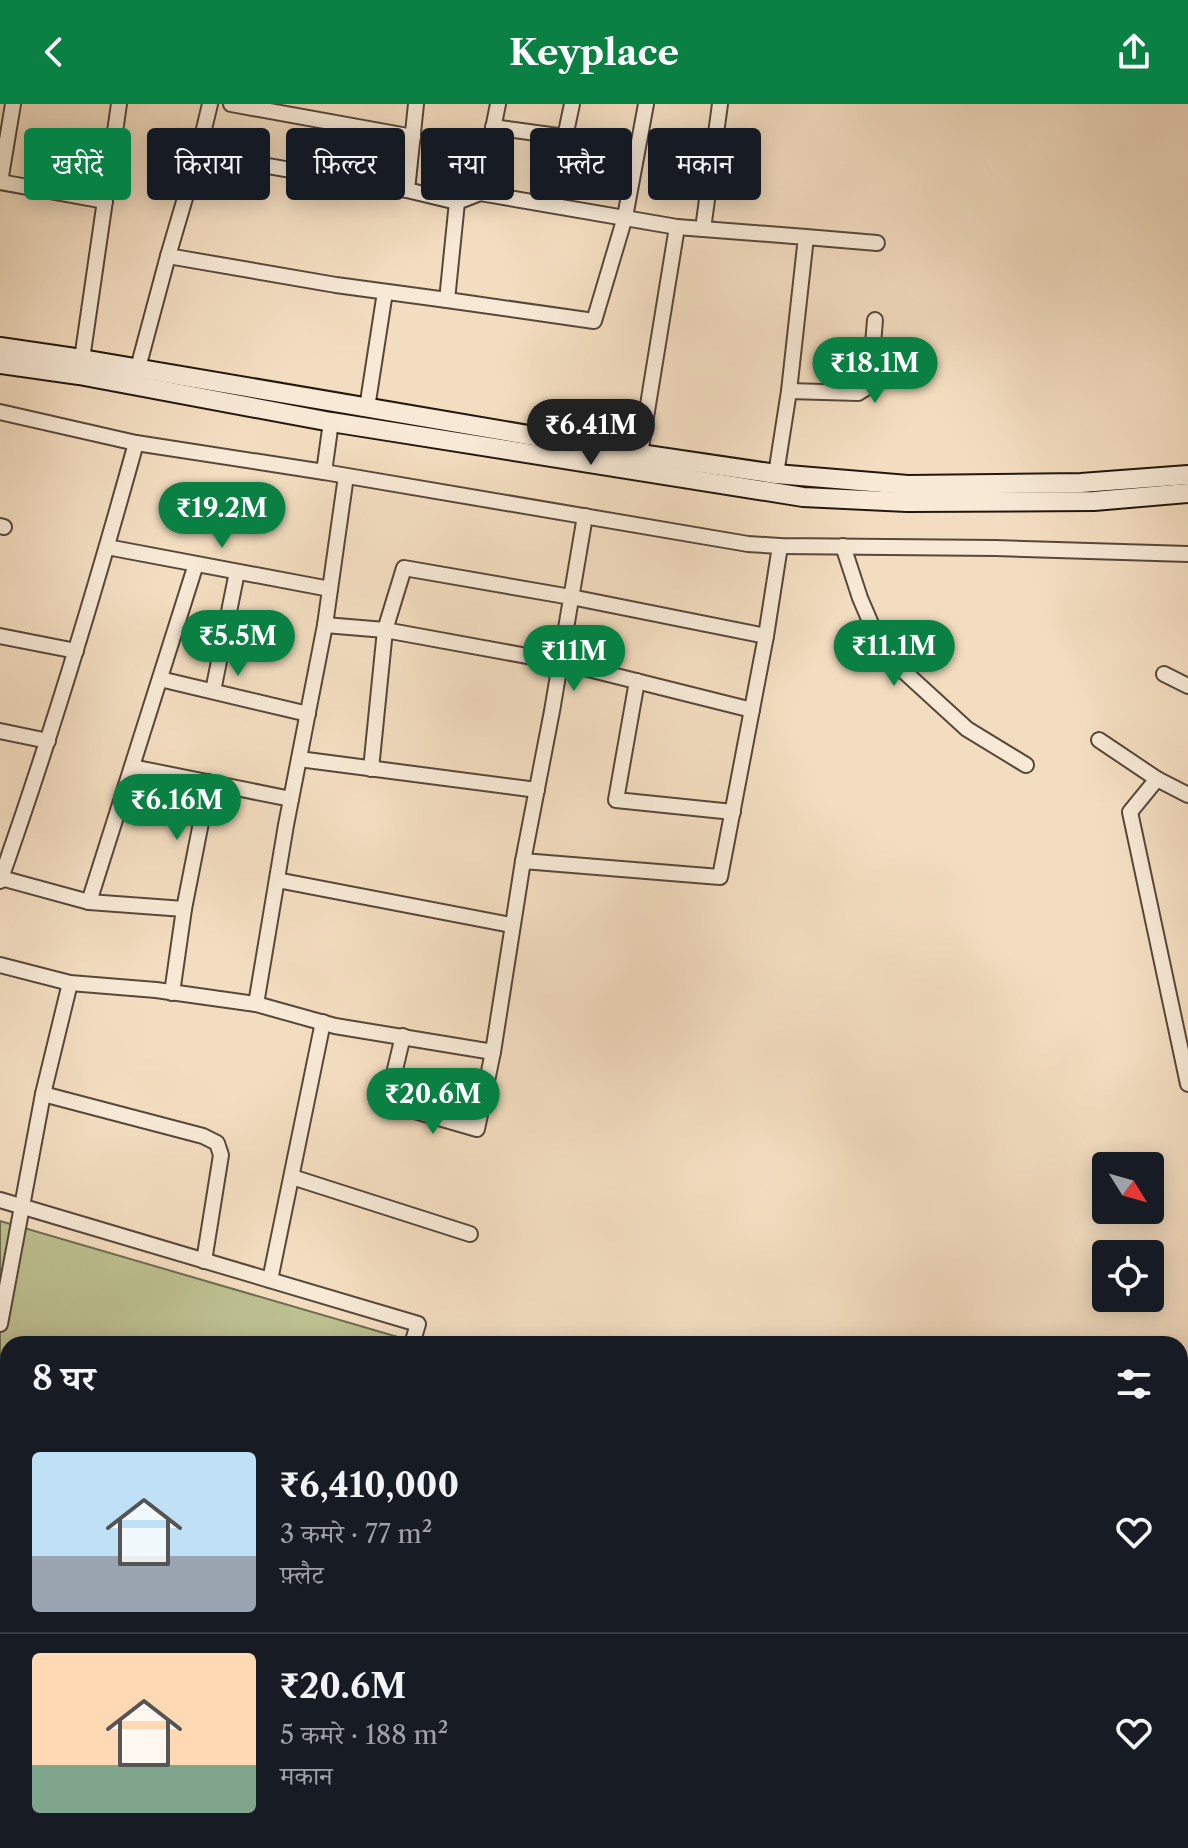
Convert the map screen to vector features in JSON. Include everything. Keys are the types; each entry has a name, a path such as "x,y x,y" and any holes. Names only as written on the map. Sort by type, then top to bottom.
{"main road":[{"path":"0,347 82,359 136,377 331,422 803,497 907,502 1078,501 1188,493"},
{"path":"0,364 136,377 367,408 776,474 908,485 1081,483 1188,475"}],"street":[{"path":"13,104 0,182 105,201"},
{"path":"82,359 119,104"},
{"path":"204,128 210,104"},
{"path":"231,104 413,137"},
{"path":"407,190 416,104"},
{"path":"498,104 493,127 565,137 572,104"},
{"path":"168,256 336,285 594,321 625,217 646,104"},
{"path":"703,229 720,104"},
{"path":"270,166 407,190 457,202 462,200"},
{"path":"514,199 677,227 877,243"},
{"path":"136,377 184,200"},
{"path":"447,300 457,202"},
{"path":"640,454 677,227"},
{"path":"776,474 789,391 806,237"},
{"path":"367,408 385,292"},
{"path":"789,391 858,393 866,388 870,380 875,320"},
{"path":"0,412 136,443 748,544 1188,554"},
{"path":"324,472 331,422"},
{"path":"136,443 76,651 1,880 89,902 184,909"},
{"path":"256,1004 325,625 346,476"},
{"path":"403,1036 387,1103 477,1129 585,516"},
{"path":"523,861 720,877 780,546"},
{"path":"843,546 875,633 897,665 967,729 1026,765"},
{"path":"107,547 330,589"},
{"path":"89,902 196,564"},
{"path":"371,769 385,630 404,568 766,636"},
{"path":"213,691 237,572"},
{"path":"325,625 385,630 560,662 752,710"},
{"path":"0,636 76,651"},
{"path":"1164,674 1188,686"},
{"path":"160,679 308,714"},
{"path":"637,681 616,800 733,812"},
{"path":"0,731 48,741"},
{"path":"1099,740 1157,779 1188,795"},
{"path":"299,759 537,790"},
{"path":"132,767 291,799"},
{"path":"1157,779 1130,812 1184,1043 1188,1084"},
{"path":"172,993 184,909 209,782"},
{"path":"277,880 511,925"},
{"path":"0,965 70,983 256,1004 323,1022 493,1052"},
{"path":"0,1324 43,1094 70,983"},
{"path":"270,1280 323,1022"},
{"path":"43,1094 203,1136 217,1143 221,1155 204,1261"},
{"path":"292,1177 470,1234"},
{"path":"0,1200 418,1324 414,1336"}],"green space":[{"path":"0,1221 395,1336 0,1336"}]}
